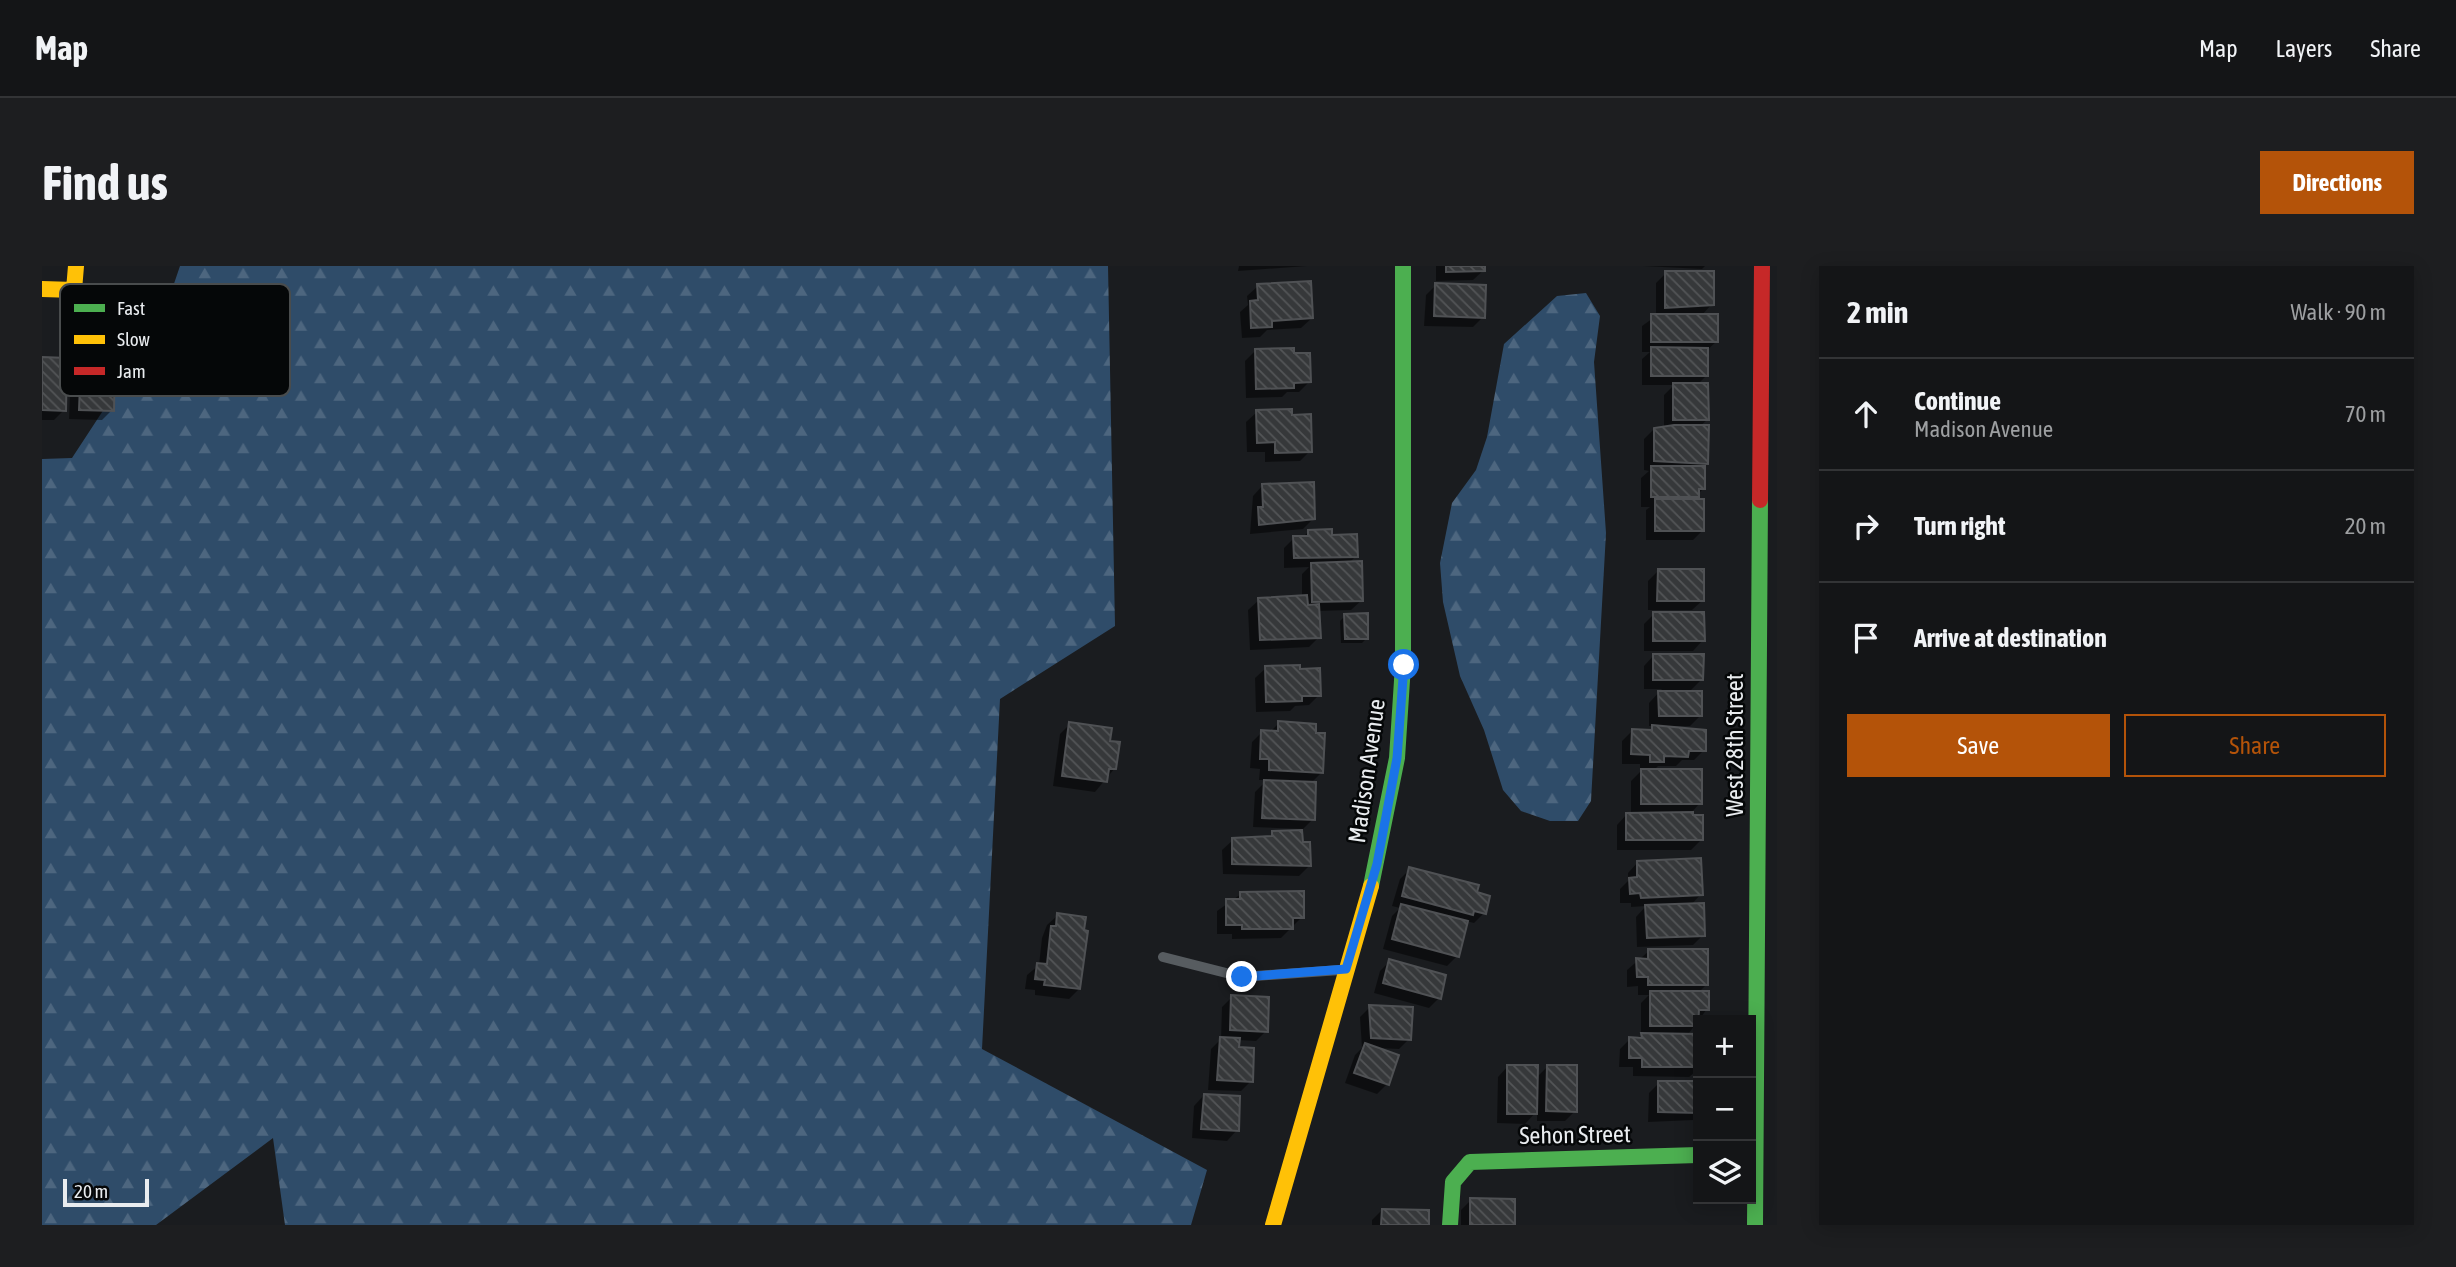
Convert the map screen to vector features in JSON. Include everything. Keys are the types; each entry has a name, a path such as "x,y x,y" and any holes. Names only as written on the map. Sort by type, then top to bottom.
{"street":[{"path":"74,284 76,266"},
{"name":"Madison Avenue","path":"1273,1225 1377,864 1397,758 1404,665 1403,266"},
{"name":"West 28th Street","path":"1753,1141 1762,266"},
{"path":"42,289 60,289"},
{"name":"Sehon Street","path":"1450,1225 1451,1189 1455,1173 1470,1162 1693,1155"},
{"name":"West 28th Street","path":"1754,1204 1755,1225"}],"lane":[{"path":"1163,957 1242,977 1346,969"}],"green space":[{"path":"180,266 1108,266 1115,626 1000,699 982,1049 1207,1170 1191,1225 285,1225 273,1138 156,1225 42,1225 42,459 72,458 113,396 290,396 290,284 174,284"},
{"path":"1586,293 1600,316 1594,362 1606,533 1591,801 1578,821 1550,821 1521,811 1503,790 1484,730 1460,676 1443,602 1440,563 1452,503 1476,470 1487,437 1504,344 1557,296"}],"building":[{"path":"1446,266 1485,266 1485,271 1446,272"},
{"path":"1665,271 1714,271 1714,305 1665,308"},
{"path":"1311,281 1313,318 1272,321 1272,327 1251,328 1250,301 1258,300 1257,284"},
{"path":"1435,283 1486,285 1485,318 1434,316"},
{"path":"1651,314 1718,314 1718,342 1651,342"},
{"path":"1651,347 1708,348 1708,376 1651,376"},
{"path":"1294,348 1294,353 1310,353 1311,382 1294,383 1294,388 1256,389 1255,349"},
{"path":"42,357 60,358 60,396 66,396 66,411 42,410"},
{"path":"1673,383 1708,383 1709,420 1673,420"},
{"path":"80,396 114,396 114,411 79,410"},
{"path":"1292,409 1292,415 1311,414 1312,452 1275,453 1275,442 1257,443 1256,410"},
{"path":"1709,425 1708,464 1654,461 1654,428"},
{"path":"1651,466 1705,466 1705,489 1699,489 1699,497 1651,497"},
{"path":"1314,482 1315,519 1259,525 1258,507 1263,507 1262,484"},
{"path":"1655,499 1704,499 1704,531 1655,531"},
{"path":"1332,529 1332,535 1357,534 1358,557 1294,558 1293,536 1308,536 1308,530"},
{"path":"1362,561 1363,601 1312,602 1311,563"},
{"path":"1658,569 1704,569 1704,601 1657,601"},
{"path":"1307,595 1308,605 1319,604 1321,638 1260,640 1258,598"},
{"path":"1653,612 1704,612 1705,641 1653,641"},
{"path":"1368,613 1368,639 1345,639 1344,614"},
{"path":"1653,654 1704,654 1703,680 1653,680"},
{"path":"1300,665 1300,669 1320,668 1321,696 1302,696 1302,701 1266,702 1265,666"},
{"path":"1658,691 1702,691 1702,716 1659,716"},
{"path":"1278,721 1316,724 1316,733 1325,733 1323,773 1269,770 1269,759 1260,759 1261,730 1278,731"},
{"path":"1069,722 1112,728 1110,741 1120,742 1116,769 1109,769 1107,782 1062,776"},
{"path":"1652,725 1706,730 1706,751 1689,751 1688,757 1664,756 1664,762 1650,762 1650,755 1631,754 1632,729 1652,730"},
{"path":"1641,769 1702,769 1702,804 1641,804"},
{"path":"1264,780 1316,782 1315,820 1262,818"},
{"path":"1693,812 1693,815 1703,815 1703,840 1626,840 1626,813"},
{"path":"1302,830 1303,842 1310,842 1311,866 1232,864 1232,838 1272,836 1272,831"},
{"path":"1701,858 1703,895 1641,898 1640,893 1630,894 1629,878 1637,877 1637,861"},
{"path":"1409,867 1479,885 1477,892 1490,896 1486,914 1474,911 1473,915 1402,896"},
{"path":"1304,891 1304,918 1293,918 1293,929 1242,929 1242,925 1226,925 1226,899 1240,899 1240,892"},
{"path":"1704,903 1705,936 1647,938 1645,905"},
{"path":"1401,904 1468,921 1459,957 1392,939"},
{"path":"1057,913 1086,917 1084,930 1088,931 1080,989 1044,985 1045,980 1035,979 1037,963 1047,964 1051,926 1056,926"},
{"path":"1648,949 1708,949 1708,985 1648,985 1648,977 1637,977 1636,958 1648,959"},
{"path":"1389,959 1446,975 1441,999 1383,983"},
{"path":"1650,991 1709,991 1709,1010 1699,1010 1699,1015 1693,1015 1693,1026 1650,1026"},
{"path":"1231,995 1269,997 1268,1032 1230,1030"},
{"path":"1369,1005 1413,1007 1411,1040 1371,1038"},
{"path":"1641,1033 1693,1034 1693,1067 1642,1067 1642,1058 1629,1058 1629,1037 1642,1038"},
{"path":"1220,1037 1240,1038 1239,1047 1254,1048 1253,1082 1217,1080"},
{"path":"1365,1043 1399,1055 1389,1085 1354,1073"},
{"path":"1507,1065 1538,1065 1537,1114 1507,1114"},
{"path":"1547,1065 1577,1065 1577,1112 1546,1111"},
{"path":"1658,1081 1693,1081 1693,1113 1658,1112"},
{"path":"1204,1094 1240,1096 1239,1131 1201,1129"},
{"path":"1470,1198 1515,1199 1515,1225 1470,1225"},
{"path":"1382,1209 1429,1210 1429,1225 1381,1225"}],"traffic: fast":[{"path":"1371,886 1397,758 1403,665 1403,266"},
{"path":"1755,1225 1760,500"},
{"path":"1450,1225 1453,1182 1470,1162 1693,1155"}],"traffic: slow":[{"path":"74,284 76,266"},
{"path":"42,289 60,290"},
{"path":"1273,1225 1371,886"}],"traffic: jam":[{"path":"1760,500 1762,266"}],"route":[{"path":"1242,977 1346,969 1377,864 1397,758 1404,665"}]}
